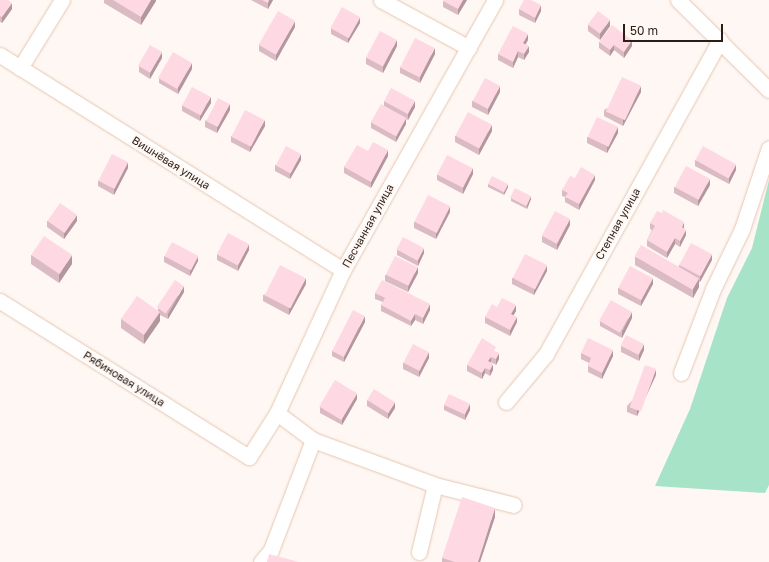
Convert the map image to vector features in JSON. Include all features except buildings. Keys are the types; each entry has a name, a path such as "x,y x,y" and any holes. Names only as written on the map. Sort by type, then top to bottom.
{"street":[{"path":"20,68 62,0"},
{"path":"381,0 469,48"},
{"name":"Песчанная улица","path":"249,456 277,413 343,270 469,48 494,0"},
{"path":"678,0 769,90"},
{"name":"Степная улица","path":"506,402 546,354 720,40"},
{"name":"Вишнёвая улица","path":"0,55 343,270"},
{"path":"681,373 713,289 742,230 769,148"},
{"name":"Рябиновая улица","path":"0,301 249,456"},
{"path":"277,413 312,440 435,485 514,506"},
{"path":"261,562 271,550 312,440"},
{"path":"419,552 435,485"}],"green space":[{"path":"769,180 769,485 765,493 655,486 690,409 727,298 752,248"}]}
